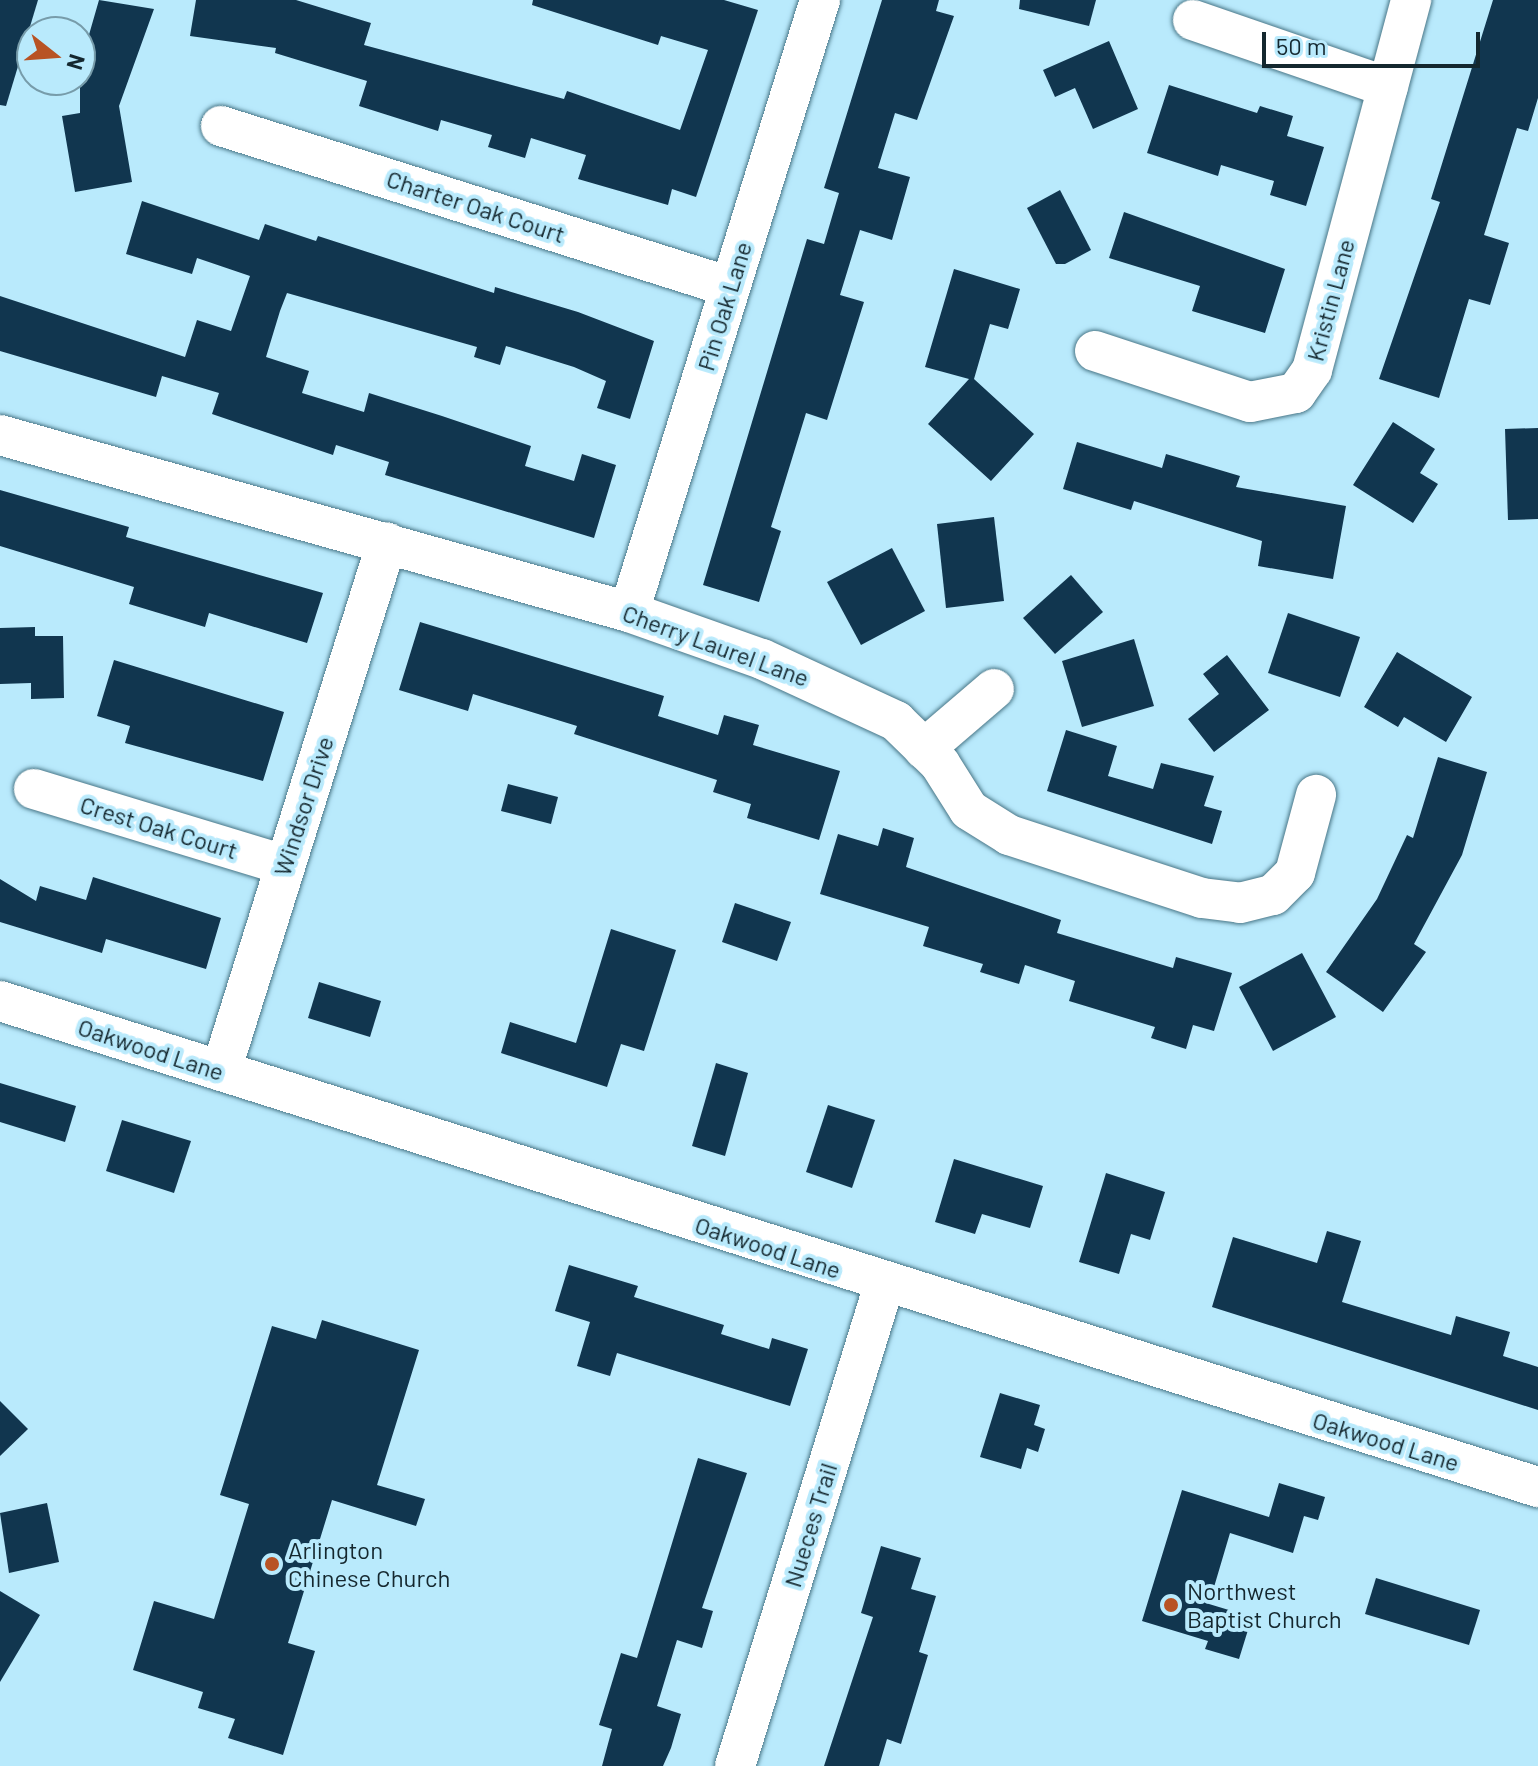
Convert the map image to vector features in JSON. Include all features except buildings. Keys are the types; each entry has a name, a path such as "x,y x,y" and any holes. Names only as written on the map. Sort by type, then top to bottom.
{"street":[{"name":"Pin Oak Lane","path":"629,612 820,0"},
{"name":"Kristin Lane","path":"1095,351 1250,402 1296,393 1312,370 1411,0"},
{"path":"1193,20 1388,87"},
{"name":"Charter Oak Court","path":"221,126 730,287"},
{"name":"Cherry Laurel Lane","path":"0,435 629,612 830,686 896,721 924,749 969,810 1009,835 1202,898 1240,903 1273,895 1295,873 1316,795"},
{"name":"Windsor Drive","path":"221,1071 387,542"},
{"path":"924,749 994,689"},
{"name":"Crest Oak Court","path":"34,789 284,865"},
{"name":"Oakwood Lane","path":"0,1001 884,1285 1538,1487"},
{"name":"Nueces Trail","path":"735,1766 884,1285"}],"place":[{"name":"Arlington Chinese Church","path":"272,1564"},
{"name":"Northwest Baptist Church","path":"1171,1605"}]}
